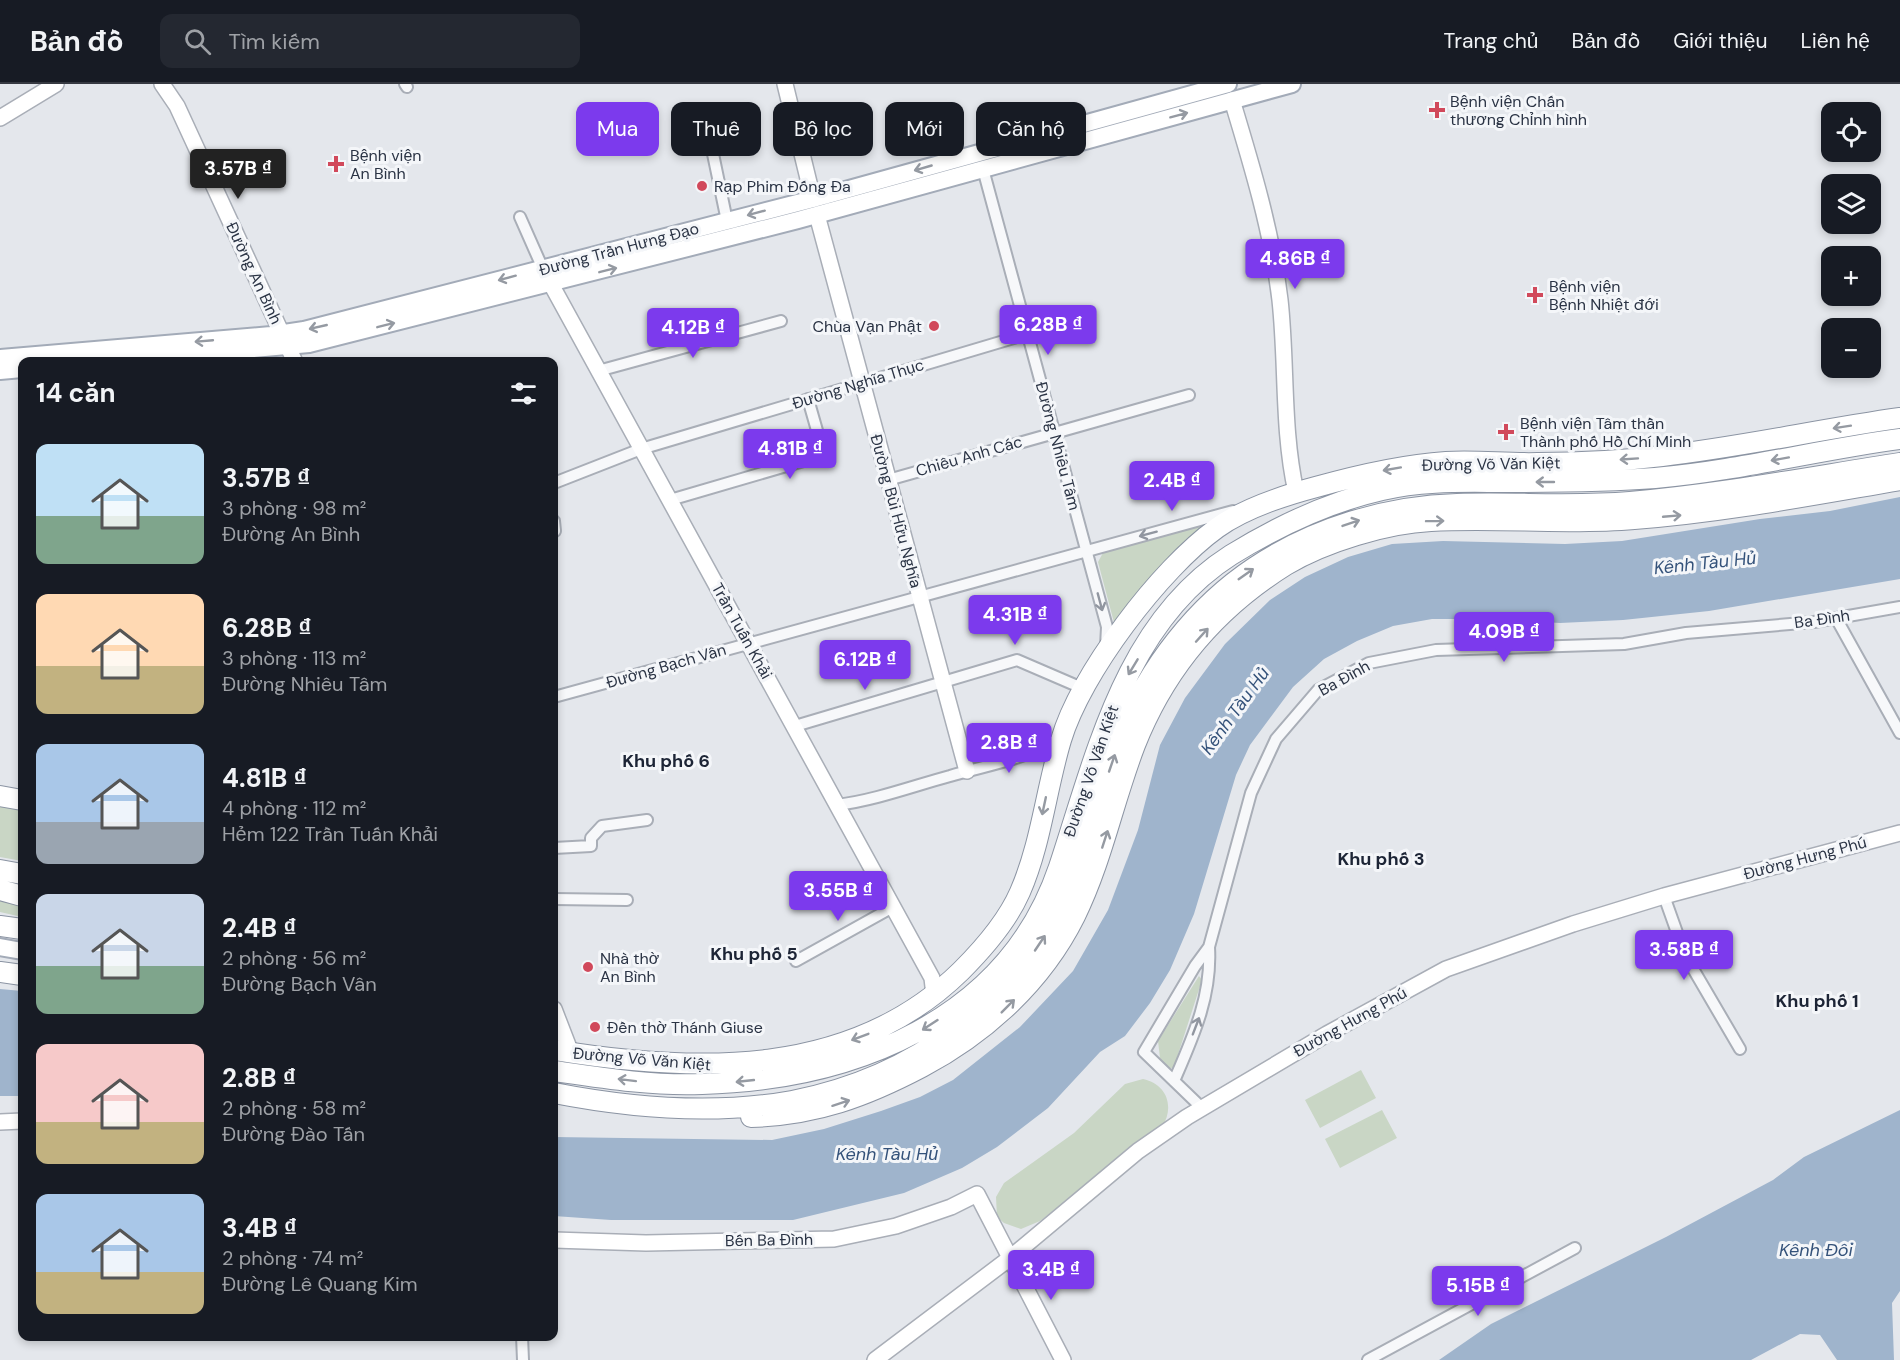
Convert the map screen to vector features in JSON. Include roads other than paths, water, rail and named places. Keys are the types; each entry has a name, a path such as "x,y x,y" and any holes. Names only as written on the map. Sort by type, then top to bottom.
{"highway":[{"name":"Đường Võ Văn Kiệt","path":"562,1051 621,1060 694,1065 775,1060 816,1052 868,1034 903,1016 995,933 1018,896 1028,871 1049,755 1062,737 1082,688 1104,655 1150,594 1194,547 1219,526 1265,503 1296,492 1369,473 1423,464 1480,461 1552,463 1662,456 1900,418"},
{"name":"Đường Võ Văn Kiệt","path":"558,1072 644,1082 700,1084 777,1078 820,1069 876,1052 920,1032 954,1010 991,978 1016,950 1040,911 1058,870 1098,744 1119,691 1147,644 1181,598 1211,570 1229,557 1302,516 1382,490 1417,484 1571,482 1660,477 1900,439"},
{"name":"Đường Võ Văn Kiệt","path":"558,1107 670,1118 781,1116 837,1106 875,1091 949,1052 982,1030 1008,1007 1035,976 1074,918 1094,873 1138,739 1156,701 1184,656 1236,601 1314,543 1362,519 1422,507 1455,504 1625,502 1782,483 1900,463"},
{"name":"Đường Võ Văn Kiệt","path":"558,1094 627,1105 684,1108 742,1107 790,1101 866,1080 955,1031 1006,986 1045,936 1075,873 1124,729 1162,661 1187,626 1234,582 1282,551 1429,521 1581,522 1680,516 1900,480"},
{"path":"1296,492 1302,516 1314,543"},
{"path":"0,796 18,799"},
{"path":"0,870 18,873"},
{"path":"0,890 18,895"},
{"path":"0,926 18,928"},
{"path":"0,972 18,974"},
{"path":"562,1051 584,1075"}],"main road":[{"name":"Đường Trần Hưng Đạo","path":"176,357 288,348 551,284 815,207 1123,122 1229,89 1292,84"},
{"name":"Đường Trần Hưng Đạo","path":"44,357 288,348 356,318 727,221 815,207"},
{"path":"543,268 551,284"},
{"name":"Đường Trần Hưng Đạo","path":"0,358 18,358"},
{"path":"0,370 18,369"},
{"path":"0,947 18,950"}],"street":[{"path":"0,118 56,84"},
{"name":"Đường An Bình","path":"162,84 177,106 288,348"},
{"name":"Đường Bùi Hữu Nghĩa","path":"785,84 815,207 967,771"},
{"path":"1229,89 1272,246 1280,303 1291,464 1296,492"},
{"path":"713,156 727,221"},
{"name":"Đường Nhiêu Tâm","path":"981,161 1107,627 1104,655"},
{"path":"520,217 543,268"},
{"name":"Trần Tuấn Khải","path":"551,284 938,986"},
{"path":"598,371 781,321"},
{"name":"Đường Nghĩa Thục","path":"558,481 641,449 1027,334"},
{"name":"Chiêu Anh Các","path":"888,480 1053,432 1189,396"},
{"path":"670,500 824,455 808,399"},
{"name":"Đường Bạch Vân","path":"558,696 1086,549 1265,503"},
{"name":"Ba Đình","path":"1209,947 1195,966 1144,1052 1174,1081 1201,1014 1208,989 1209,947 1251,793 1276,739 1318,690 1369,663 1436,650 1624,644 1686,633 1836,618 1900,607"},
{"path":"1836,618 1900,733"},
{"path":"795,726 1017,660 1082,688"},
{"path":"837,805 891,794 967,771 1049,755"},
{"path":"558,848 591,846 591,838 602,826 647,820"},
{"name":"Đường Hưng Phú","path":"875,1360 1010,1258 1138,1151 1201,1107 1446,969 1573,924 1664,896 1900,833"},
{"path":"1664,896 1685,955 1740,1049"},
{"path":"558,899 627,900"},
{"path":"796,961 893,908"},
{"path":"558,1030 562,1051"},
{"path":"1174,1081 1201,1107"},
{"path":"0,1122 18,1121"},
{"name":"Bến Ba Đình","path":"558,1240 646,1243 834,1239 896,1226 951,1207 977,1194 1010,1258"},
{"path":"1368,1360 1575,1248"},
{"path":"1010,1258 1063,1360"},
{"path":"522,1341 523,1360"}],"water":[{"name":"Kênh Tàu Hủ","path":"1900,497 1900,579 1709,611 1623,620 1560,623 1495,619 1432,619 1393,626 1357,641 1324,659 1293,687 1250,745 1236,775 1194,914 1170,970 1150,1003 1125,1036 1100,1052 1048,1108 997,1147 962,1168 904,1193 793,1220 611,1220 558,1216 558,1137 772,1140 824,1129 920,1097 953,1080 1020,1027 1073,971 1108,910 1138,830 1160,745 1185,698 1225,644 1270,600 1305,577 1348,557 1392,544 1443,541 1565,544 1622,541 1760,519 1830,511"},
{"path":"0,989 18,991 18,1096 0,1096"},
{"name":"Kênh Đôi","path":"1900,1110 1900,1291 1892,1303 1894,1360 1837,1360 1820,1335 1800,1334 1751,1360 1439,1360 1491,1324 1666,1237 1773,1180 1804,1157"}],"place":[{"name":"Bệnh viện Chấn thương Chỉnh hình","path":"1437,110"},
{"name":"Bệnh viện An Bình","path":"336,164"},
{"name":"Rạp Phim Đống Đa","path":"702,186"},
{"name":"Bệnh viện Bệnh Nhiệt đới","path":"1535,295"},
{"name":"Chùa Vạn Phật","path":"934,326"},
{"name":"Bệnh viện Tâm thần Thành phố Hồ Chí Minh","path":"1506,432"},
{"name":"Nhà thờ An Bình","path":"588,967"},
{"name":"Đền thờ Thánh Giuse","path":"595,1027"}],"district":[{"name":"Khu phố 6","path":"666,761"},
{"name":"Khu phố 3","path":"1381,859"},
{"name":"Khu phố 5","path":"754,954"},
{"name":"Khu phố 1","path":"1817,1001"}]}
